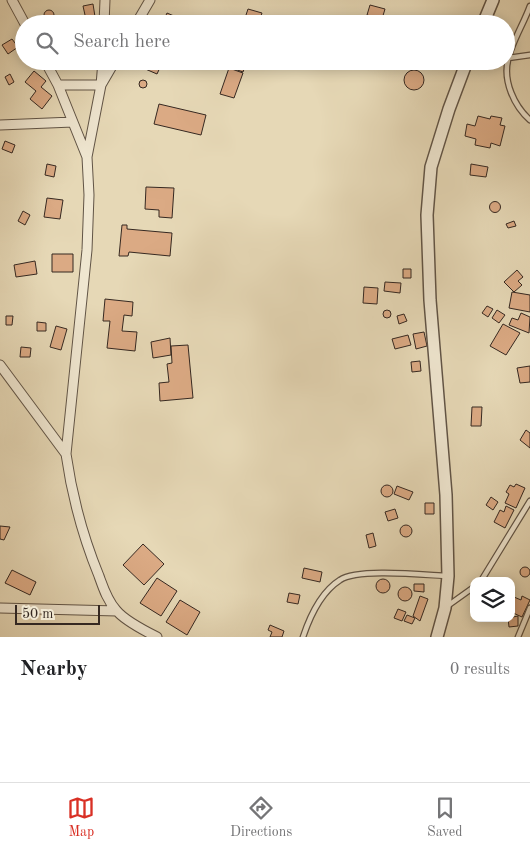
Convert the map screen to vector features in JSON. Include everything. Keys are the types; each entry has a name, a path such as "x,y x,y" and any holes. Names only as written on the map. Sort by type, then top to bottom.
{"street":[{"path":"12,0 20,15"},
{"path":"104,15 105,0"},
{"path":"141,15 150,0"},
{"path":"486,15 493,0"},
{"path":"50,70 58,85 87,157"},
{"path":"102,70 87,157 89,195 87,250 66,454 70,483 80,523 108,598 116,611 157,637"},
{"path":"101,85 110,70"},
{"path":"437,637 445,608 448,576 446,495 430,300 427,215 431,167 463,70"},
{"path":"58,85 101,85"},
{"path":"0,125 73,122"},
{"path":"0,365 66,454"},
{"path":"0,608 116,611"}],"lane":[{"path":"515,41 530,6"},
{"path":"515,58 530,56"},
{"path":"506,70 514,99 523,114 530,120"},
{"path":"483,577 530,501"},
{"path":"303,637 308,622 324,594 341,578 365,573 448,576"},
{"path":"445,608 470,589"},
{"path":"518,637 530,608"}],"building":[{"path":"93,4 95,15 85,15 83,6"},
{"path":"370,5 385,9 383,15 367,15"},
{"path":"248,9 262,13 261,15 246,15"},
{"path":"49,10 54,15 44,15"},
{"path":"12,39 15,43 15,49 8,54 2,45"},
{"path":"148,70 159,70 157,74"},
{"path":"228,70 243,73 234,98 220,94"},
{"path":"414,70 421,73 424,80 421,87 414,90 407,87 404,80 407,73"},
{"path":"34,71 46,81 41,87 52,96 42,109 30,99 36,91 25,82"},
{"path":"10,74 14,82 9,85 5,77"},
{"path":"143,80 147,84 143,88 139,84"},
{"path":"159,104 206,115 201,135 154,124"},
{"path":"478,116 490,119 491,116 502,118 500,125 505,126 500,146 491,143 490,148 475,145 476,139 465,136 467,124 475,126"},
{"path":"5,141 15,145 12,153 2,149"},
{"path":"47,164 56,166 54,177 45,175"},
{"path":"471,164 488,167 486,177 470,175"},
{"path":"146,187 174,188 172,218 159,217 159,210 145,209"},
{"path":"47,198 63,200 60,219 44,217"},
{"path":"495,201 501,207 495,213 489,207"},
{"path":"23,211 30,215 25,225 18,221"},
{"path":"514,221 516,226 508,228 506,224"},
{"path":"122,225 127,225 127,229 172,233 170,256 129,252 128,256 119,256"},
{"path":"52,254 73,254 73,272 52,272"},
{"path":"35,261 37,274 16,277 14,265"},
{"path":"403,269 411,269 411,278 403,278"},
{"path":"517,270 523,277 518,281 522,285 514,292 504,282"},
{"path":"385,282 401,283 400,293 384,291"},
{"path":"364,287 378,288 377,304 363,303"},
{"path":"512,292 530,295 530,312 509,308"},
{"path":"105,299 133,302 132,316 124,315 122,331 137,332 135,351 107,348 110,321 103,321"},
{"path":"487,306 493,309 488,317 482,313"},
{"path":"387,310 391,314 387,318 383,314"},
{"path":"497,310 505,315 499,323 492,318"},
{"path":"521,313 530,317 529,333 509,325 512,318 518,320"},
{"path":"404,314 407,321 399,324 397,316"},
{"path":"6,316 13,316 12,325 6,325"},
{"path":"37,322 46,323 46,331 37,331"},
{"path":"503,324 520,333 506,355 490,346"},
{"path":"56,326 67,329 61,350 50,347"},
{"path":"424,332 427,346 416,349 413,334"},
{"path":"408,335 411,345 395,349 392,339"},
{"path":"170,338 171,355 153,358 151,342"},
{"path":"188,345 193,398 160,401 159,383 169,382 167,364 172,363 171,346"},
{"path":"21,347 31,348 30,357 20,357"},
{"path":"420,361 421,371 412,372 411,362"},
{"path":"530,366 530,382 520,383 517,368"},
{"path":"472,407 482,407 481,426 471,426"},
{"path":"526,430 530,433 530,448 520,440"},
{"path":"516,484 525,488 516,508 505,503 509,494 506,492 510,485 514,487"},
{"path":"385,485 389,485 393,491 389,497 385,497 381,493 381,489"},
{"path":"397,486 413,492 409,500 394,494"},
{"path":"491,497 498,502 493,510 486,505"},
{"path":"425,503 434,503 434,514 425,514"},
{"path":"506,506 514,510 505,528 494,522 500,510 504,512"},
{"path":"395,509 398,518 388,521 385,512"},
{"path":"408,525 411,526 411,536 404,537 401,536 400,529 401,526"},
{"path":"0,526 10,527 4,540 0,539"},
{"path":"373,533 376,546 369,548 366,535"},
{"path":"143,544 164,564 144,585 123,565"},
{"path":"525,567 530,572 525,577 520,572"},
{"path":"304,568 322,572 320,582 302,578"},
{"path":"12,570 36,582 30,595 5,583"},
{"path":"157,578 177,591 161,616 140,603"},
{"path":"383,579 388,581 390,586 388,591 383,593 378,591 376,586 378,581"},
{"path":"414,584 424,584 424,592 414,591"},
{"path":"405,587 410,589 412,594 410,599 405,601 400,599 398,594 400,589"},
{"path":"289,593 300,595 298,604 287,602"},
{"path":"420,596 428,599 420,621 413,616"},
{"path":"522,596 530,600 522,617 515,614 515,597 521,600"},
{"path":"180,600 200,612 187,635 166,622"},
{"path":"398,609 406,612 402,621 394,618"},
{"path":"407,615 415,618 412,624 404,621"},
{"path":"518,616 518,626 509,627 508,622 515,622 515,617"},
{"path":"270,625 284,631 282,637 270,637 272,632 268,630"}]}
